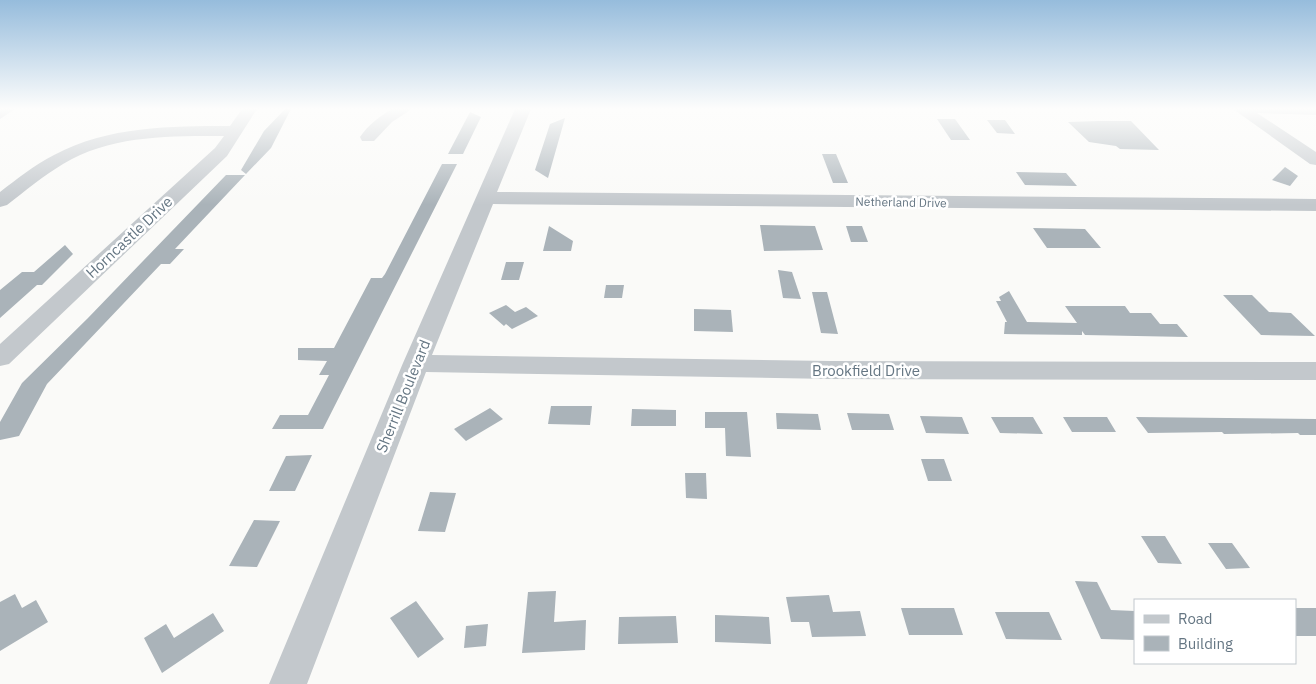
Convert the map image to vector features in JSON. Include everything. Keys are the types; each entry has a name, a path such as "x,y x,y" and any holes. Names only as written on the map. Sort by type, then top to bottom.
{"street":[{"path":"0,201 65,156 104,141"},
{"name":"Horncastle Drive","path":"0,358 221,152 229,141"},
{"name":"Sherrill Boulevard","path":"288,684 416,363 510,141"},
{"path":"1287,141 1316,160"},
{"name":"Netherland Drive","path":"487,198 1316,205"},
{"name":"Brookfield Drive","path":"416,363 830,370 1316,371"}],"building":[{"path":"258,141 275,141 271,148 246,174 241,170"},
{"path":"455,141 469,141 463,154 448,154"},
{"path":"544,141 559,141 548,178 535,170"},
{"path":"1088,141 1150,141 1159,150 1120,149 1116,146"},
{"path":"822,154 836,154 848,183 833,183"},
{"path":"442,164 457,164 323,429 272,429 280,415 308,415 329,375 319,375 327,361 298,360 298,348 334,348 371,278 382,278 385,274"},
{"path":"1285,167 1298,176 1290,186 1272,180"},
{"path":"1016,172 1066,173 1077,186 1025,185"},
{"path":"226,175 245,175 175,249 184,249 170,264 161,264 47,384 19,436 0,440 0,422 22,383 88,318"},
{"path":"760,225 815,226 823,250 764,251"},
{"path":"549,226 573,241 571,251 543,251"},
{"path":"846,226 862,226 868,242 851,242"},
{"path":"1033,228 1085,229 1101,248 1047,248"},
{"path":"65,245 73,254 42,285 37,285 0,318 0,290 22,272 34,272"},
{"path":"506,262 524,262 519,280 501,280"},
{"path":"778,270 792,272 801,299 783,298"},
{"path":"606,285 624,285 622,298 604,298"},
{"path":"1009,291 1027,322 1077,323 1065,306 1125,306 1130,313 1151,313 1160,324 1177,324 1188,337 1085,335 1082,331 1082,335 1004,334 1005,322 1007,322 996,301 1001,301 999,297"},
{"path":"812,292 827,292 838,334 821,333"},
{"path":"1223,295 1252,295 1269,312 1291,313 1315,336 1261,335"},
{"path":"506,305 515,312 526,307 538,316 512,329 506,324 504,326 489,313"},
{"path":"694,309 731,310 733,332 694,331"},
{"path":"551,406 592,406 590,425 548,424"},
{"path":"490,408 503,419 466,441 454,429"},
{"path":"632,409 676,410 676,426 631,426"},
{"path":"705,412 747,412 751,457 726,456 725,428 705,428"},
{"path":"776,413 818,414 821,430 777,429"},
{"path":"847,413 889,414 894,430 852,430"},
{"path":"920,416 962,417 969,434 926,433"},
{"path":"991,417 1033,417 1043,434 1000,433"},
{"path":"1063,417 1107,417 1116,432 1072,432"},
{"path":"1136,417 1316,419 1316,435 1300,435 1298,433 1224,434 1222,432 1148,433"},
{"path":"312,455 295,491 269,491 286,456"},
{"path":"921,459 944,459 952,481 928,481"},
{"path":"685,473 706,473 707,499 686,498"},
{"path":"430,492 456,493 445,532 418,531"},
{"path":"254,520 280,521 257,567 229,566"},
{"path":"1141,536 1165,536 1182,564 1158,563"},
{"path":"1208,543 1232,543 1250,568 1226,569"},
{"path":"1075,581 1097,582 1111,610 1134,611 1134,640 1101,639"},
{"path":"556,591 554,622 586,620 585,650 522,653 528,592"},
{"path":"15,594 22,608 36,600 48,622 0,651 0,602"},
{"path":"829,595 833,612 860,611 866,636 812,637 809,622 791,622 786,597"},
{"path":"416,601 444,639 418,658 390,618"},
{"path":"901,608 954,608 963,635 909,635"},
{"path":"1296,608 1316,608 1316,636 1296,636"},
{"path":"995,612 1049,612 1062,640 1006,639"},
{"path":"213,613 224,631 162,673 144,638 166,624 174,638"},
{"path":"715,615 769,617 771,644 715,642"},
{"path":"676,616 678,643 618,644 619,617"},
{"path":"488,624 486,646 464,648 466,626"}]}
